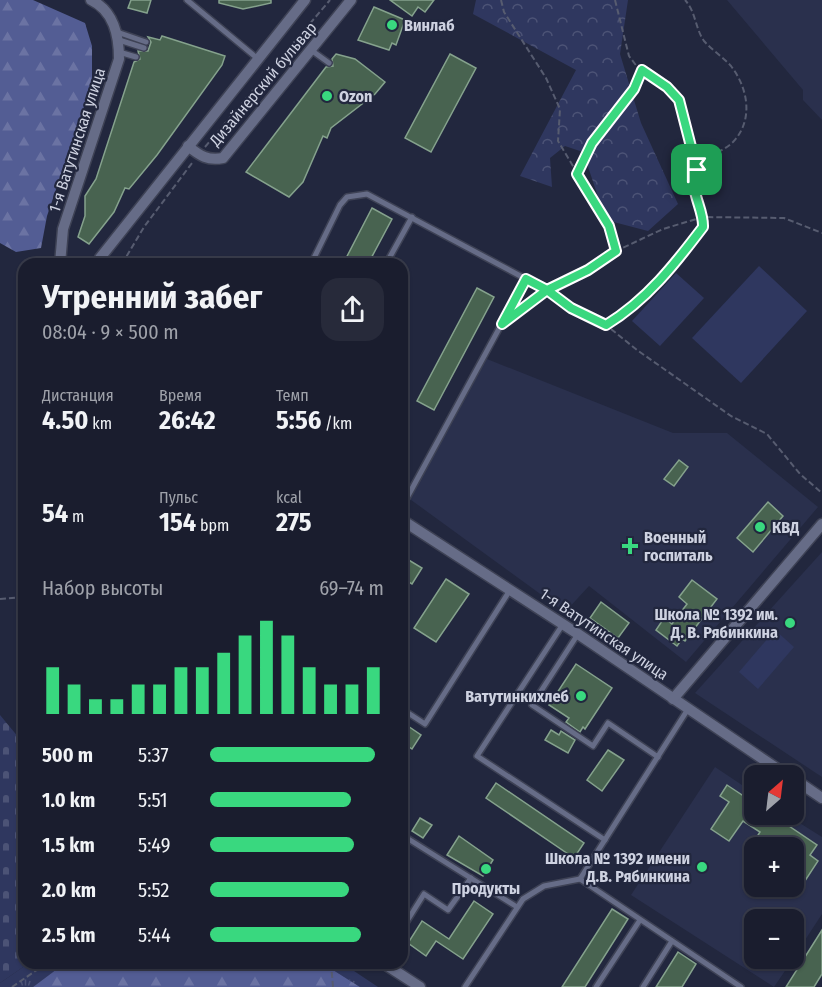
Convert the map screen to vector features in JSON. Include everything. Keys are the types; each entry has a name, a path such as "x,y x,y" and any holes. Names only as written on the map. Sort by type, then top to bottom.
{"street":[{"path":"91,0 113,20 118,36"},
{"name":"Дизайнерский бульвар","path":"100,258 305,0"},
{"name":"Дизайнерский бульвар","path":"188,146 213,160 223,158 351,0"},
{"name":"1-я Ватутинская улица","path":"61,258 63,229 115,76 119,52 118,36"},
{"name":"1-я Ватутинская улица","path":"408,524 563,624 772,765"},
{"path":"673,699 822,524"},
{"path":"804,786 822,798"},
{"path":"392,969 420,987"}],"lane":[{"path":"188,0 258,59"},
{"path":"118,36 145,45"},
{"path":"311,49 329,63"},
{"path":"119,52 136,57"},
{"path":"314,258 340,205 347,197 367,194 526,279 408,496"},
{"path":"389,258 412,217"},
{"path":"408,713 425,724 510,590"},
{"path":"563,624 477,756 604,840"},
{"path":"578,634 532,705 593,746 608,723 658,756"},
{"path":"580,879 688,709"},
{"path":"408,839 517,907"},
{"path":"408,919 424,894 448,910 471,878"},
{"path":"465,987 523,899 544,886 580,879 741,987"},
{"path":"596,987 640,920"},
{"path":"643,987 672,941"}],"path":[{"path":"126,258 144,227 199,154 330,0"},
{"path":"501,0 504,12 546,78 560,109 558,141 609,226 616,251"},
{"path":"615,0 629,56 642,70 667,87 679,100 697,170"},
{"path":"606,325 632,309 663,277 703,227 704,217 694,190 697,170 700,164 734,141 746,119 746,92 730,66 704,41 694,10 685,0"},
{"path":"577,174 592,143 634,89 642,70"},
{"path":"502,324 547,290 588,270 616,251 663,229 704,217 784,219 822,233"},
{"path":"526,279 547,290 571,308 606,325 637,350 731,416 767,434 800,474 822,493"},
{"path":"0,599 18,598"},
{"path":"12,987 38,969"},
{"path":"330,969 333,987"}],"shaded area":[{"path":"727,0 822,0 822,120 803,100 803,90"},
{"name":"Военный госпиталь","path":"482,357 673,433 727,433 818,507 686,662 589,586 565,612 408,498"},
{"name":"Школа № 1392 им. Д. В. Рябинкина","path":"822,552 822,777 695,693"},
{"name":"Школа № 1392 имени Д.В. Рябинкина","path":"715,767 744,786 744,825 803,825 822,837 822,914 804,942 804,909 744,909 744,968 631,895"},
{"name":"Школа № 1392 имени Д.В. Рябинкина","path":"746,969 786,969 774,987"}],"green space":[{"path":"0,0 33,0 85,23 92,46 92,83 47,216 41,248 16,252 0,243"},
{"path":"476,0 628,0 620,54 641,123 678,204 648,231 606,220 583,152 565,146 550,158 552,187 520,176 576,70 473,14"},
{"path":"759,266 807,311 741,383 692,338"},
{"path":"676,273 704,298 660,346 632,321"},
{"path":"775,630 794,647 758,689 739,672"},
{"path":"0,715 18,737 18,969 20,969 0,983"},
{"path":"20,969 57,969 33,987 0,987 0,983"},
{"path":"57,969 332,969 360,987 33,987"},
{"path":"332,969 351,969 378,987 360,987"}],"building":[{"path":"131,0 151,0 147,13 128,8"},
{"path":"219,0 271,0 271,3 243,9 219,3"},
{"path":"390,0 434,0 425,12 418,7 412,16"},
{"path":"374,7 405,20 396,45 392,43 389,50 358,40"},
{"path":"162,36 225,56 222,65 157,155 129,189 125,188 114,212 89,244 78,237 85,216 85,196 96,179 134,62 140,59 138,51 148,51 151,42 148,37 160,40"},
{"path":"336,54 355,59 385,82 375,94 331,128 327,138 323,136 303,182 289,197 246,172 326,67 333,66 332,59"},
{"path":"450,54 476,68 431,152 405,138"},
{"path":"372,208 392,219 371,258 346,258"},
{"path":"477,288 494,297 434,410 417,401"},
{"path":"679,460 688,467 674,486 664,479"},
{"name":"КВД","path":"768,502 783,516 753,552 737,538"},
{"path":"408,560 422,568 412,584 408,582"},
{"path":"446,579 469,594 436,642 414,628"},
{"path":"692,580 717,599 685,641 682,639 677,646 656,630 664,618 672,624 687,604 679,597"},
{"path":"601,602 629,623 618,638 590,618"},
{"name":"Ватутинкихлеб","path":"576,664 612,688 585,729 583,727 580,732 566,722 569,718 549,705"},
{"path":"408,726 421,735 412,749 408,746"},
{"path":"551,730 559,735 561,731 575,740 568,753 545,740"},
{"path":"608,750 624,760 602,791 587,780"},
{"path":"496,783 584,843 574,858 486,798"},
{"path":"727,785 744,796 744,822 729,841 711,829 729,802 720,796"},
{"path":"420,818 432,825 423,838 412,831"},
{"path":"749,825 787,825 817,845 810,855 818,861 804,882 804,837 757,837 760,832"},
{"path":"459,836 493,860 483,876 447,855"},
{"path":"474,901 493,914 463,959 436,941 426,956 408,943 422,921 449,939"},
{"path":"612,909 628,919 585,987 562,987"},
{"path":"822,930 822,974 814,987 786,987 797,969 804,969 804,958"},
{"path":"678,952 696,964 682,987 656,987"}],"place":[{"name":"Винлаб","path":"392,25"},
{"name":"Ozon","path":"327,96"},
{"name":"КВД","path":"760,527"},
{"name":"Военный госпиталь","path":"630,546"},
{"name":"Школа № 1392 им. Д. В. Рябинкина","path":"790,623"},
{"name":"Ватутинкихлеб","path":"581,696"},
{"name":"Школа № 1392 имени Д.В. Рябинкина","path":"702,867"},
{"name":"Продукты","path":"486,869"}],"route":[{"path":"697,170 679,100 667,87 642,70 634,89 592,143 577,174 609,226 616,251 588,270 547,290 502,324 526,279 547,290 571,308 606,325 632,309 663,277 703,227 704,217 694,190 694,175 697,170"}]}
